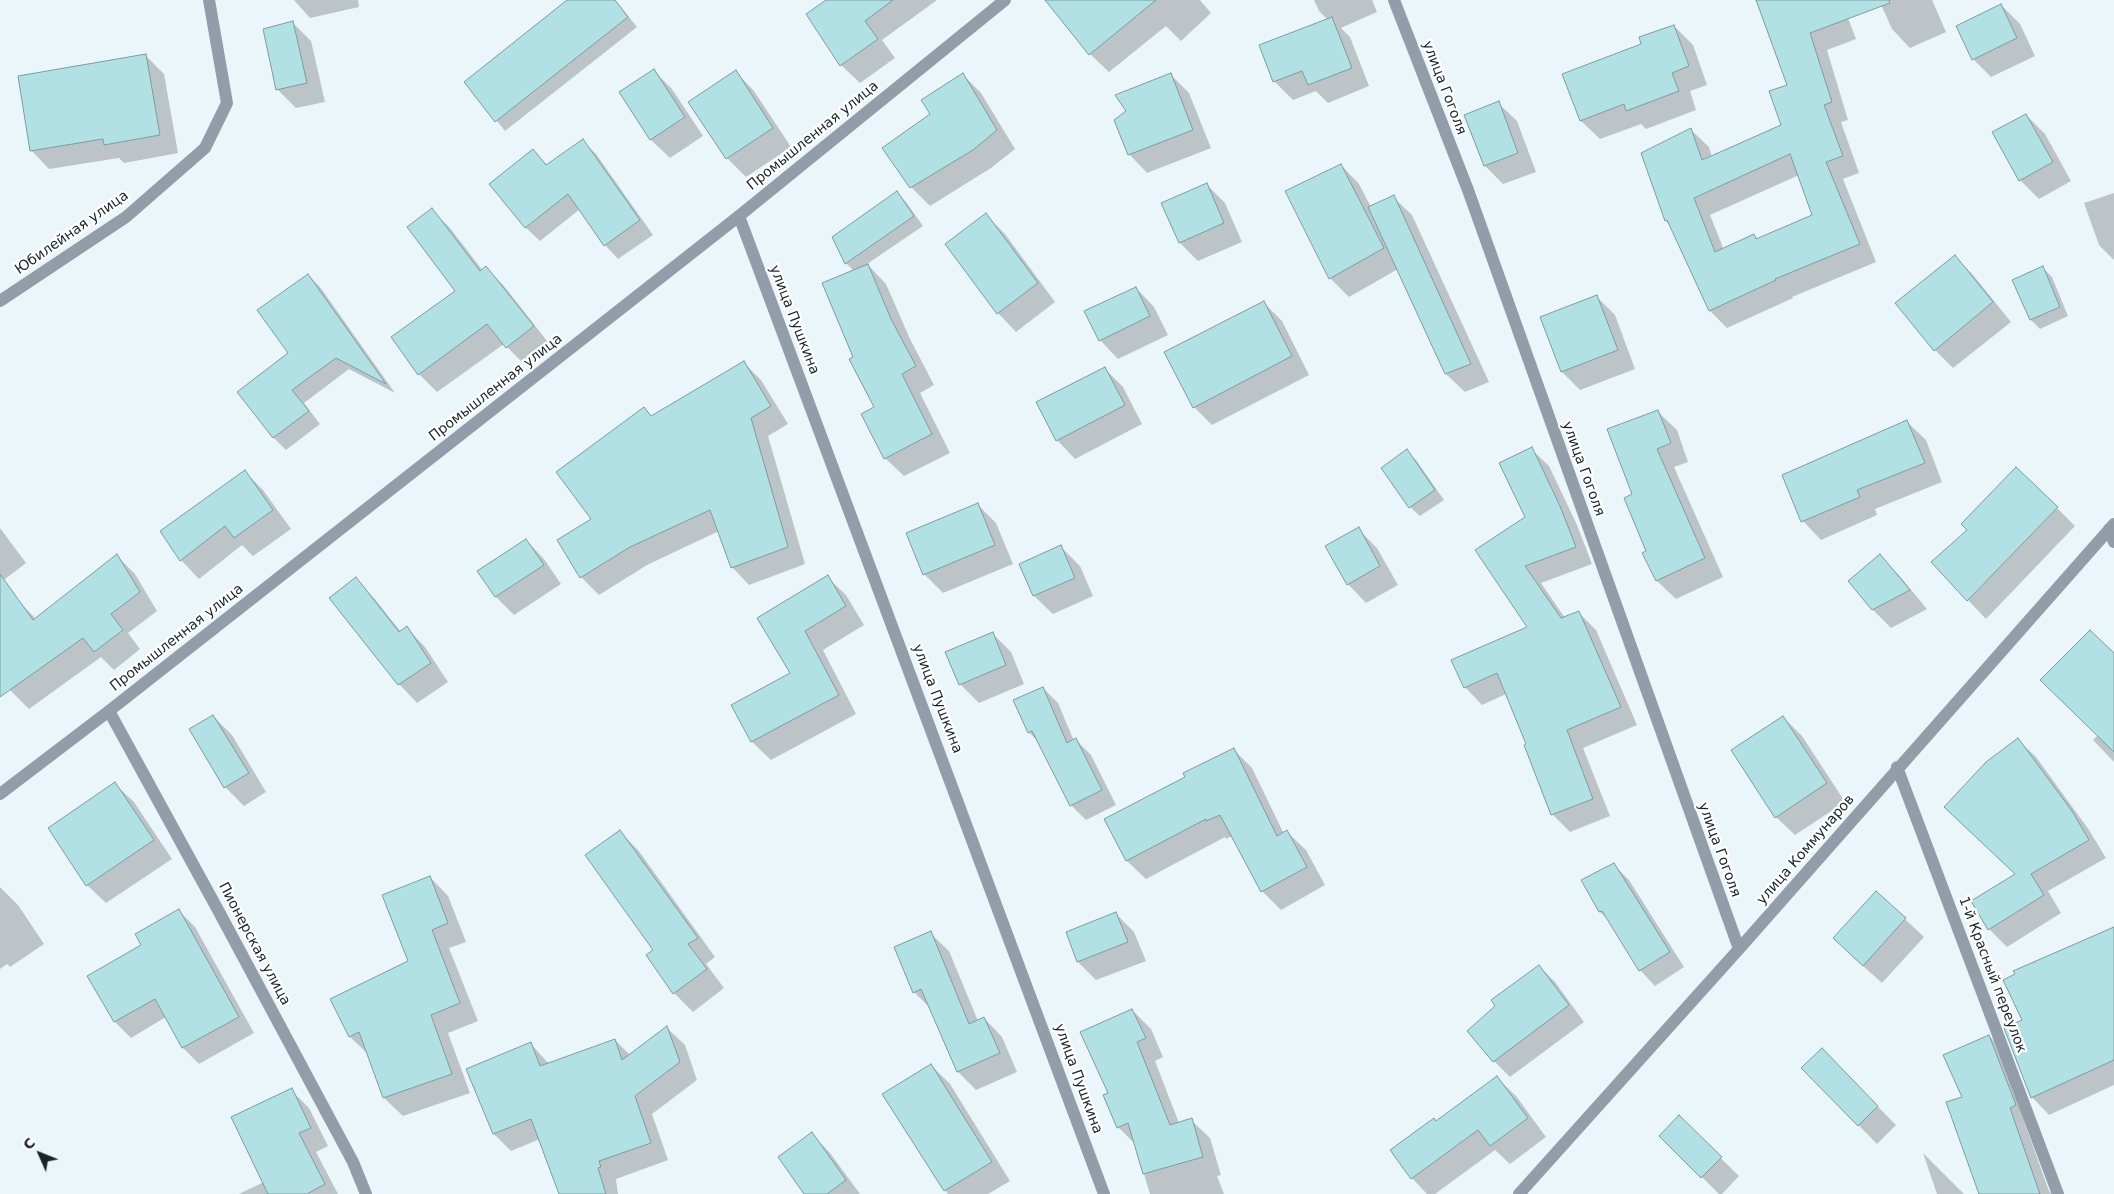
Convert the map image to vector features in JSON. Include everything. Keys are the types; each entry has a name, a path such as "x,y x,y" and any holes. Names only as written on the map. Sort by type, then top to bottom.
{"street":[{"name":"Юбилейная улица","path":"0,301 126,217 206,148 228,103 209,0"},
{"name":"Промышленная улица","path":"0,794 109,711 739,216 1005,0"},
{"name":"улица Гоголя","path":"1394,0 1468,190 1739,949"},
{"name":"улица Пушкина","path":"739,216 1104,1194"},
{"name":"улица Коммунаров","path":"1518,1194 1739,949 1897,767 2112,526"},
{"path":"2112,526 2114,542"},
{"name":"Пионерская улица","path":"109,711 344,1145 366,1194"},
{"name":"1-й Красный переулок","path":"1897,767 2058,1194"}],"building":[{"path":"567,0 615,0 628,17 495,122 464,82"},
{"path":"826,0 893,0 865,21 878,39 840,66 806,14"},
{"path":"1045,0 1156,0 1089,55"},
{"path":"1756,0 1889,0 1890,3 1810,33 1832,102 1824,105 1843,156 1826,162 1860,244 1775,279 1709,311 1667,220 1665,221 1641,153 1691,128 1702,160 1781,125 1769,91 1787,85","holes":["1790,154 1812,215 1756,239 1754,234 1715,252 1694,198"]},
{"path":"2001,4 2017,38 1972,60 1956,26"},
{"path":"1332,17 1352,68 1308,85 1302,71 1273,82 1259,45"},
{"path":"293,21 307,83 276,90 263,29"},
{"path":"1674,25 1689,66 1672,73 1679,91 1626,111 1624,104 1580,121 1562,74 1641,44 1639,37"},
{"path":"146,54 160,135 104,145 103,139 30,151 18,76"},
{"path":"654,69 685,117 650,140 619,92"},
{"path":"736,70 773,128 726,159 688,102"},
{"path":"963,73 997,130 973,150 910,188 882,148 930,114 921,100"},
{"path":"1171,73 1193,130 1128,155 1114,120 1126,111 1115,95"},
{"path":"1499,101 1518,153 1484,166 1464,115"},
{"path":"2026,114 2053,162 2019,181 1992,132"},
{"path":"583,139 640,220 604,246 568,194 525,228 489,184 533,149 546,165"},
{"path":"1341,164 1384,248 1329,279 1285,191"},
{"path":"1207,183 1224,223 1179,243 1161,203"},
{"path":"897,191 914,216 845,264 832,237"},
{"path":"1394,195 1471,364 1445,374 1368,207"},
{"path":"432,208 480,271 486,266 534,326 506,348 487,324 418,375 391,337 455,291 407,227"},
{"path":"986,213 1038,283 997,314 945,244"},
{"path":"1955,255 1993,302 1934,351 1895,303"},
{"path":"868,264 891,319 916,366 902,374 932,434 884,459 861,414 874,407 849,359 853,357 822,283"},
{"path":"2043,266 2060,307 2030,320 2012,280"},
{"path":"308,274 386,384 336,358 292,390 309,411 273,438 237,392 288,353 257,310"},
{"path":"1136,287 1150,316 1099,341 1084,311"},
{"path":"1597,295 1618,350 1561,372 1540,317"},
{"path":"1264,301 1292,356 1193,408 1164,352"},
{"path":"744,361 771,406 751,418 788,547 731,568 710,510 630,547 580,578 557,540 591,519 556,472 644,407 651,416"},
{"path":"1105,367 1125,405 1056,441 1036,402"},
{"path":"1658,410 1671,443 1657,449 1705,558 1656,581 1642,553 1646,551 1624,498 1632,494 1607,429"},
{"path":"1907,420 1925,463 1857,490 1860,497 1801,522 1782,475"},
{"path":"1532,447 1560,506 1576,547 1525,566 1561,618 1579,611 1621,707 1567,730 1593,799 1551,815 1524,745 1526,744 1497,673 1464,688 1451,660 1527,627 1475,550 1525,517 1499,463"},
{"path":"1407,449 1435,490 1409,508 1381,468"},
{"path":"2016,467 2058,507 1967,601 1931,562 1967,530 1961,524"},
{"path":"245,470 273,510 234,538 225,526 180,561 160,531"},
{"path":"978,503 995,545 923,575 906,533"},
{"path":"1359,527 1380,566 1347,585 1325,546"},
{"path":"526,539 544,565 495,597 477,571"},
{"path":"1061,545 1075,578 1033,596 1019,564"},
{"path":"117,554 140,592 111,614 123,630 94,652 83,638 0,697 0,574 33,620"},
{"path":"1880,554 1910,590 1872,610 1848,581"},
{"path":"828,575 846,606 805,631 839,695 751,742 731,705 790,673 757,618"},
{"path":"356,577 399,632 407,626 431,663 398,685 329,598"},
{"path":"2090,630 2114,653 2114,752 2040,680"},
{"path":"993,632 1006,665 959,685 945,652"},
{"path":"1043,687 1067,743 1076,738 1102,790 1070,806 1032,731 1028,733 1013,700"},
{"path":"213,715 249,773 224,788 189,729"},
{"path":"1783,716 1827,783 1775,818 1731,750"},
{"path":"2018,738 2072,811 2089,840 2031,874 2044,895 1988,930 1971,901 2015,874 1944,807 1986,762"},
{"path":"1234,748 1277,836 1287,830 1307,867 1261,892 1220,815 1206,821 1206,819 1126,861 1104,819 1185,777 1183,773"},
{"path":"115,782 154,840 86,886 48,828"},
{"path":"620,830 698,938 688,944 707,969 673,994 646,955 653,950 585,855"},
{"path":"1614,863 1670,952 1639,971 1602,911 1599,912 1581,880"},
{"path":"430,876 448,923 432,930 460,1003 431,1015 452,1074 383,1098 359,1032 349,1037 330,999 408,961 382,895"},
{"path":"1876,891 1906,918 1863,966 1833,938"},
{"path":"179,909 239,1017 182,1048 155,999 114,1022 87,976 141,945 135,934"},
{"path":"1116,912 1128,942 1077,962 1066,932"},
{"path":"2114,927 2114,1060 2031,1098 2004,1028 2022,1020 2003,980 2015,974 2013,971"},
{"path":"931,931 969,1024 984,1017 1000,1053 957,1072 921,989 913,993 894,947"},
{"path":"1539,965 1569,1005 1493,1062 1467,1031 1495,1006 1491,1000"},
{"path":"1132,1009 1146,1038 1137,1042 1170,1125 1192,1118 1203,1157 1143,1174 1128,1123 1117,1128 1103,1095 1108,1093 1080,1032"},
{"path":"667,1026 680,1062 635,1096 651,1143 599,1161 601,1167 598,1168 606,1194 559,1194 531,1119 493,1134 466,1069 531,1042 540,1066 615,1039 622,1060"},
{"path":"1989,1035 2016,1105 2010,1108 2040,1194 1979,1194 1946,1102 1962,1097 1943,1055"},
{"path":"1822,1048 1878,1106 1858,1126 1801,1068"},
{"path":"931,1064 992,1162 944,1191 882,1094"},
{"path":"1497,1076 1528,1118 1490,1146 1478,1130 1411,1179 1390,1150 1434,1118 1436,1121"},
{"path":"292,1088 311,1128 299,1133 325,1184 307,1194 268,1194 231,1117"},
{"path":"1679,1115 1722,1157 1701,1178 1659,1136"},
{"path":"812,1132 846,1180 827,1194 804,1194 778,1157"}]}
